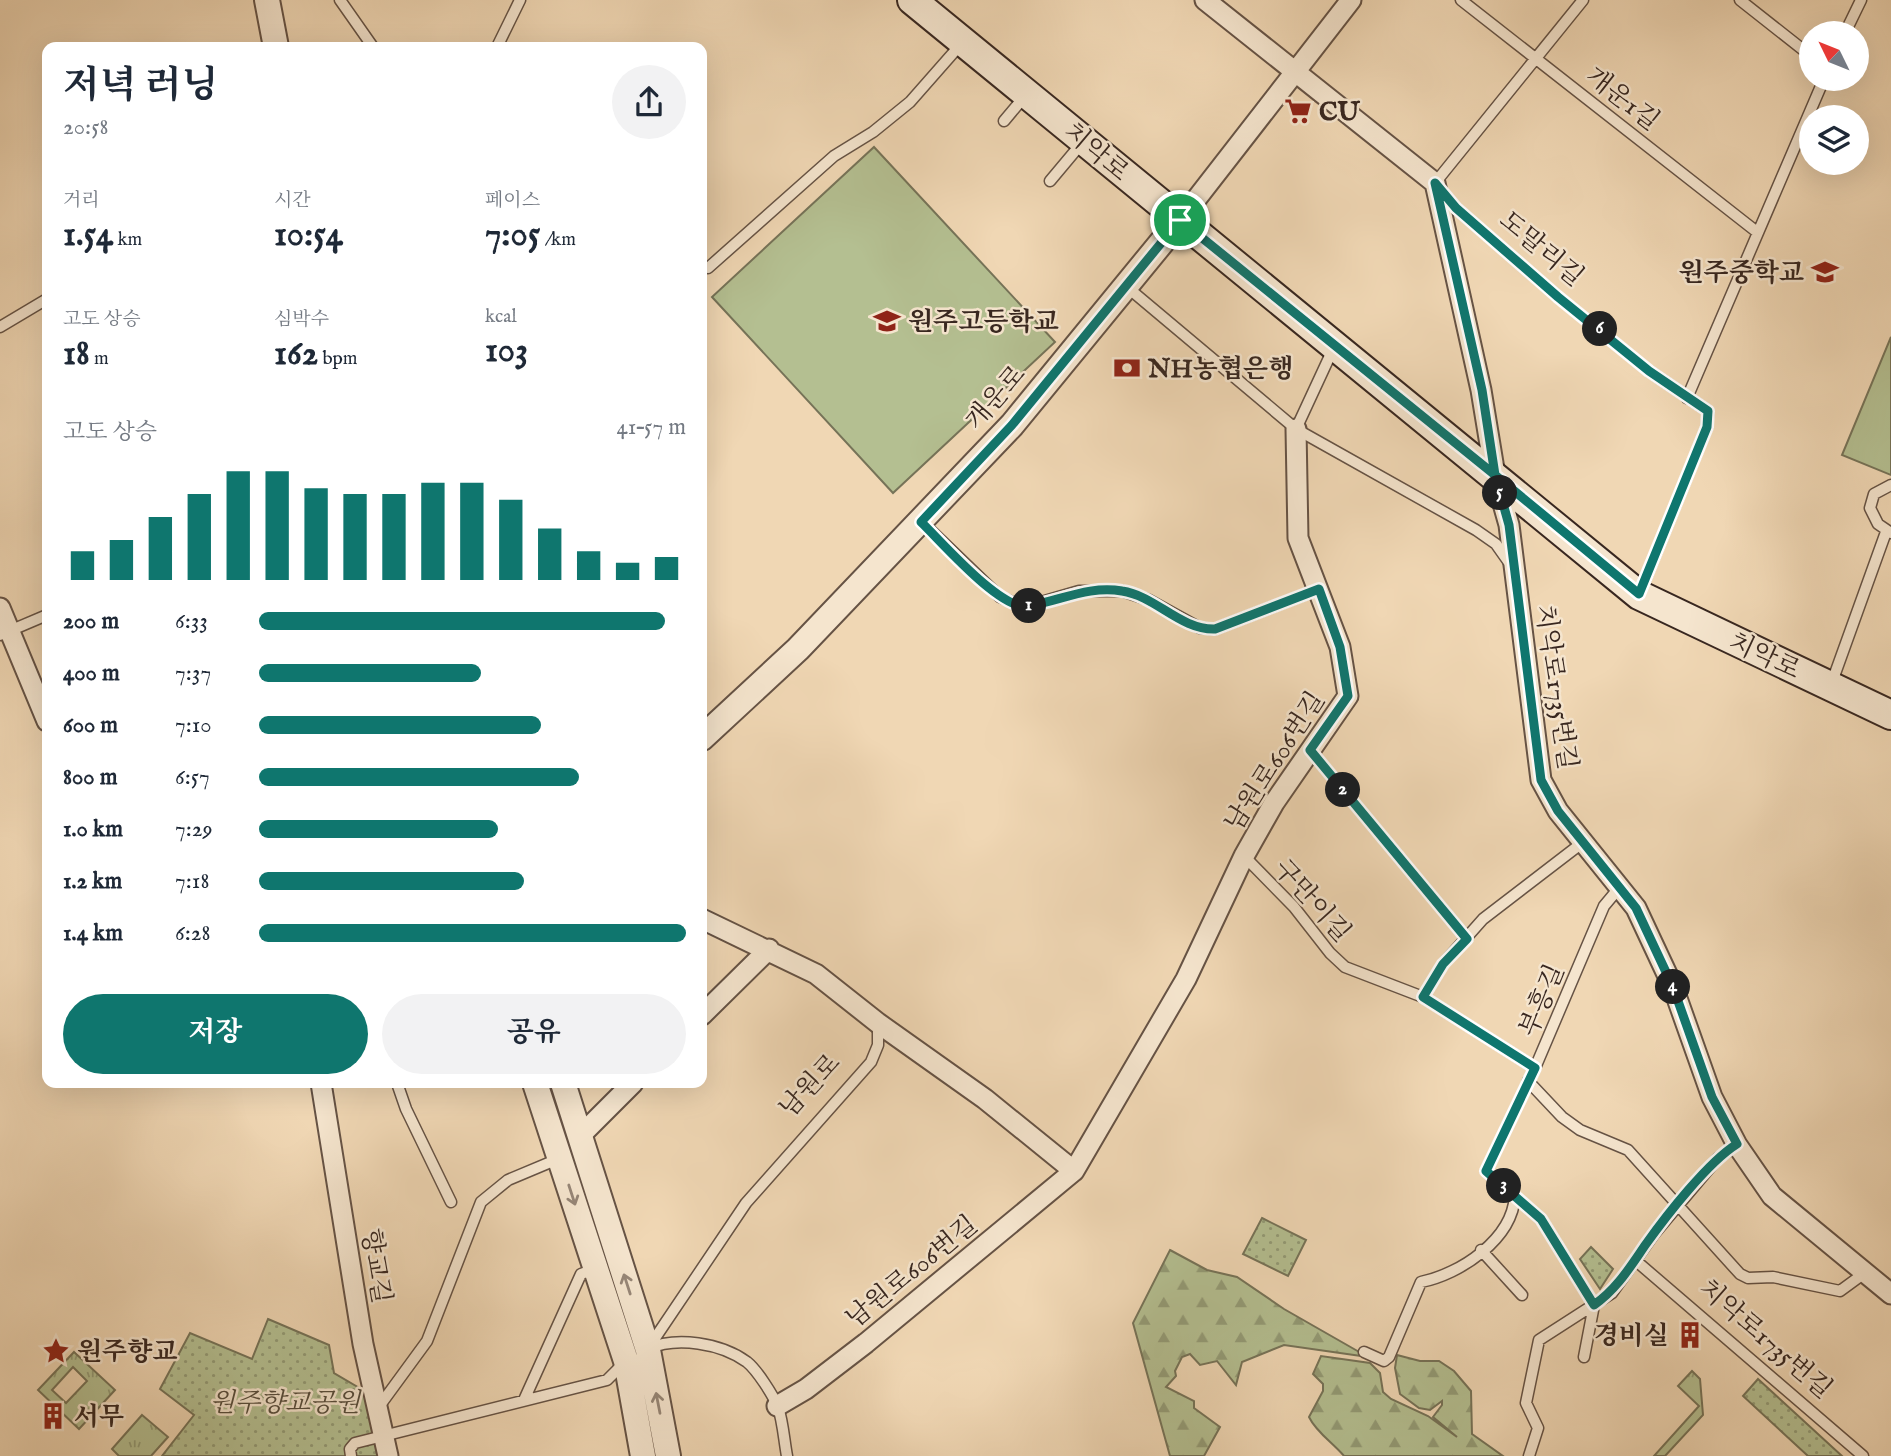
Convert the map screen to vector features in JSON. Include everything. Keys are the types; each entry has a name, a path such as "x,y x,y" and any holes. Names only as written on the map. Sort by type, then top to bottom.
{"main road":[{"name":"치악로","path":"912,0 1639,594 1891,715"}],"street":[{"path":"255,0 262,42"},
{"path":"267,0 275,42"},
{"name":"도말리길","path":"1205,0 1435,183"},
{"name":"개운로","path":"707,733 798,649 1012,425 1127,287 1351,0"},
{"path":"1435,183 1482,390 1495,475"},
{"name":"남원로606번길","path":"778,1406 806,1389 866,1343 1074,1171 1186,979 1244,856 1274,803 1348,696 1340,647 1298,538 1296,429"},
{"name":"치악로1735번길","path":"1495,475 1509,525 1541,780 1558,811 1636,908 1673,987 1712,1097 1737,1144 1772,1196 1891,1294"},
{"path":"0,608 5,633 42,711"},
{"path":"707,921 816,974 878,1023 985,1099 1074,1171"},
{"path":"707,1011 769,949"},
{"name":"향교길","path":"322,1088 363,1344 388,1456"},
{"path":"537,1088 596,1268 637,1355 643,1456"},
{"path":"565,1088 580,1136 637,1355 668,1456"},
{"path":"580,1136 628,1088"}],"lane":[{"path":"340,0 369,42"},
{"path":"499,42 520,0"},
{"name":"개운1길","path":"1461,0 1757,232"},
{"path":"1435,183 1583,0"},
{"path":"1740,0 1799,47"},
{"path":"1850,21 1860,0"},
{"path":"708,268 834,156 873,132 910,102 964,41"},
{"path":"1639,594 1707,427 1708,411 1687,398 1819,91"},
{"path":"1004,121 1027,93"},
{"path":"1051,181 1084,140"},
{"name":"도말리길","path":"1435,183 1456,208 1558,297 1687,398"},
{"path":"1127,287 1296,429 1476,530 1496,544 1507,557 1516,581"},
{"path":"0,327 42,302"},
{"path":"1296,429 1335,344"},
{"path":"1830,686 1889,533 1873,517 1870,502 1877,491 1891,485"},
{"path":"921,522 1000,597 1024,607 1079,591 1122,591 1149,600 1200,628 1215,629 1319,589"},
{"path":"5,633 42,617"},
{"path":"1310,750 1467,939"},
{"path":"1423,997 1443,964 1483,919 1583,843"},
{"name":"구만이길","path":"1244,856 1294,907 1330,953 1345,967 1423,997 1535,1068"},
{"name":"부흥길","path":"1594,1305 1541,1219 1486,1171 1535,1068 1604,906 1619,888"},
{"name":"남원로","path":"637,1355 746,1203 871,1062 878,1045 878,1023"},
{"path":"1528,1081 1562,1117 1580,1130 1628,1150 1680,1204 1725,1259 1748,1278 1773,1278 1840,1291 1866,1272"},
{"path":"399,1088 406,1109 451,1202"},
{"path":"1529,1456 1538,1428 1526,1403 1539,1340 1612,1293 1635,1260 1718,1158 1737,1144"},
{"path":"378,1408 427,1341 481,1202 508,1180 560,1158"},
{"path":"1364,1352 1384,1361 1389,1357 1421,1282 1457,1271 1481,1250 1508,1223 1514,1210 1515,1196"},
{"path":"1481,1250 1522,1295"},
{"name":"치악로1735번길","path":"1635,1260 1863,1456"},
{"path":"524,1400 581,1274 596,1268"},
{"path":"1584,1357 1594,1305"},
{"path":"351,1456 355,1443 607,1380 637,1355 663,1342 686,1341 727,1353 748,1363 778,1406 787,1456"}],"green space":[{"path":"874,147 1055,342 893,493 712,297"},
{"path":"1891,337 1891,475 1842,455"},
{"path":"1262,1218 1306,1240 1288,1276 1243,1254"},
{"path":"1591,1247 1613,1269 1600,1289 1580,1259"},
{"path":"1170,1250 1207,1270 1237,1277 1284,1309 1368,1357 1284,1345 1242,1362 1236,1385 1217,1361 1200,1365 1190,1354 1182,1357 1175,1371 1176,1376 1166,1387 1194,1401 1194,1408 1220,1427 1204,1456 1170,1456 1133,1323"},
{"name":"원주향교공원","path":"268,1319 329,1345 334,1373 368,1393 378,1456 162,1456 194,1415 160,1389 190,1333 252,1359"},
{"path":"74,1352 115,1390 79,1429 38,1390","holes":["73,1367 87,1381 66,1403 52,1390"]},
{"path":"1397,1355 1420,1361 1439,1361 1454,1371 1471,1391 1472,1434 1503,1456 1344,1456 1320,1433 1309,1417 1323,1391 1323,1384 1313,1374 1321,1356 1370,1363 1380,1373 1383,1392 1391,1399 1428,1416 1457,1437 1433,1417 1442,1401 1430,1410 1419,1408 1400,1394 1395,1368"},
{"path":"1692,1371 1700,1379 1703,1415 1665,1456 1654,1456 1699,1406 1678,1386"},
{"path":"1758,1379 1842,1456 1808,1456 1743,1396"},
{"path":"142,1415 168,1437 151,1456 119,1456 112,1449"}],"place":[{"name":"CU","path":"1298,111"},
{"name":"원주중학교","path":"1825,272"},
{"name":"원주고등학교","path":"887,321"},
{"name":"NH농협은행","path":"1127,368"},
{"name":"경비실","path":"1690,1335"},
{"name":"원주향교","path":"56,1351"},
{"name":"서무","path":"53,1416"}],"route":[{"path":"1180,220 1012,425 921,522 1000,597 1024,607 1079,591 1122,591 1149,600 1200,628 1215,629 1319,589 1340,647 1348,696 1310,750 1467,939 1443,964 1423,997 1535,1068 1486,1171 1541,1219 1594,1305 1612,1293 1654,1234 1718,1158 1737,1144 1712,1097 1673,987 1636,908 1568,825 1541,780 1509,525 1495,475 1639,594 1707,427 1708,411 1649,371 1558,297 1456,208 1435,183 1482,390 1495,475 1180,220"}]}
